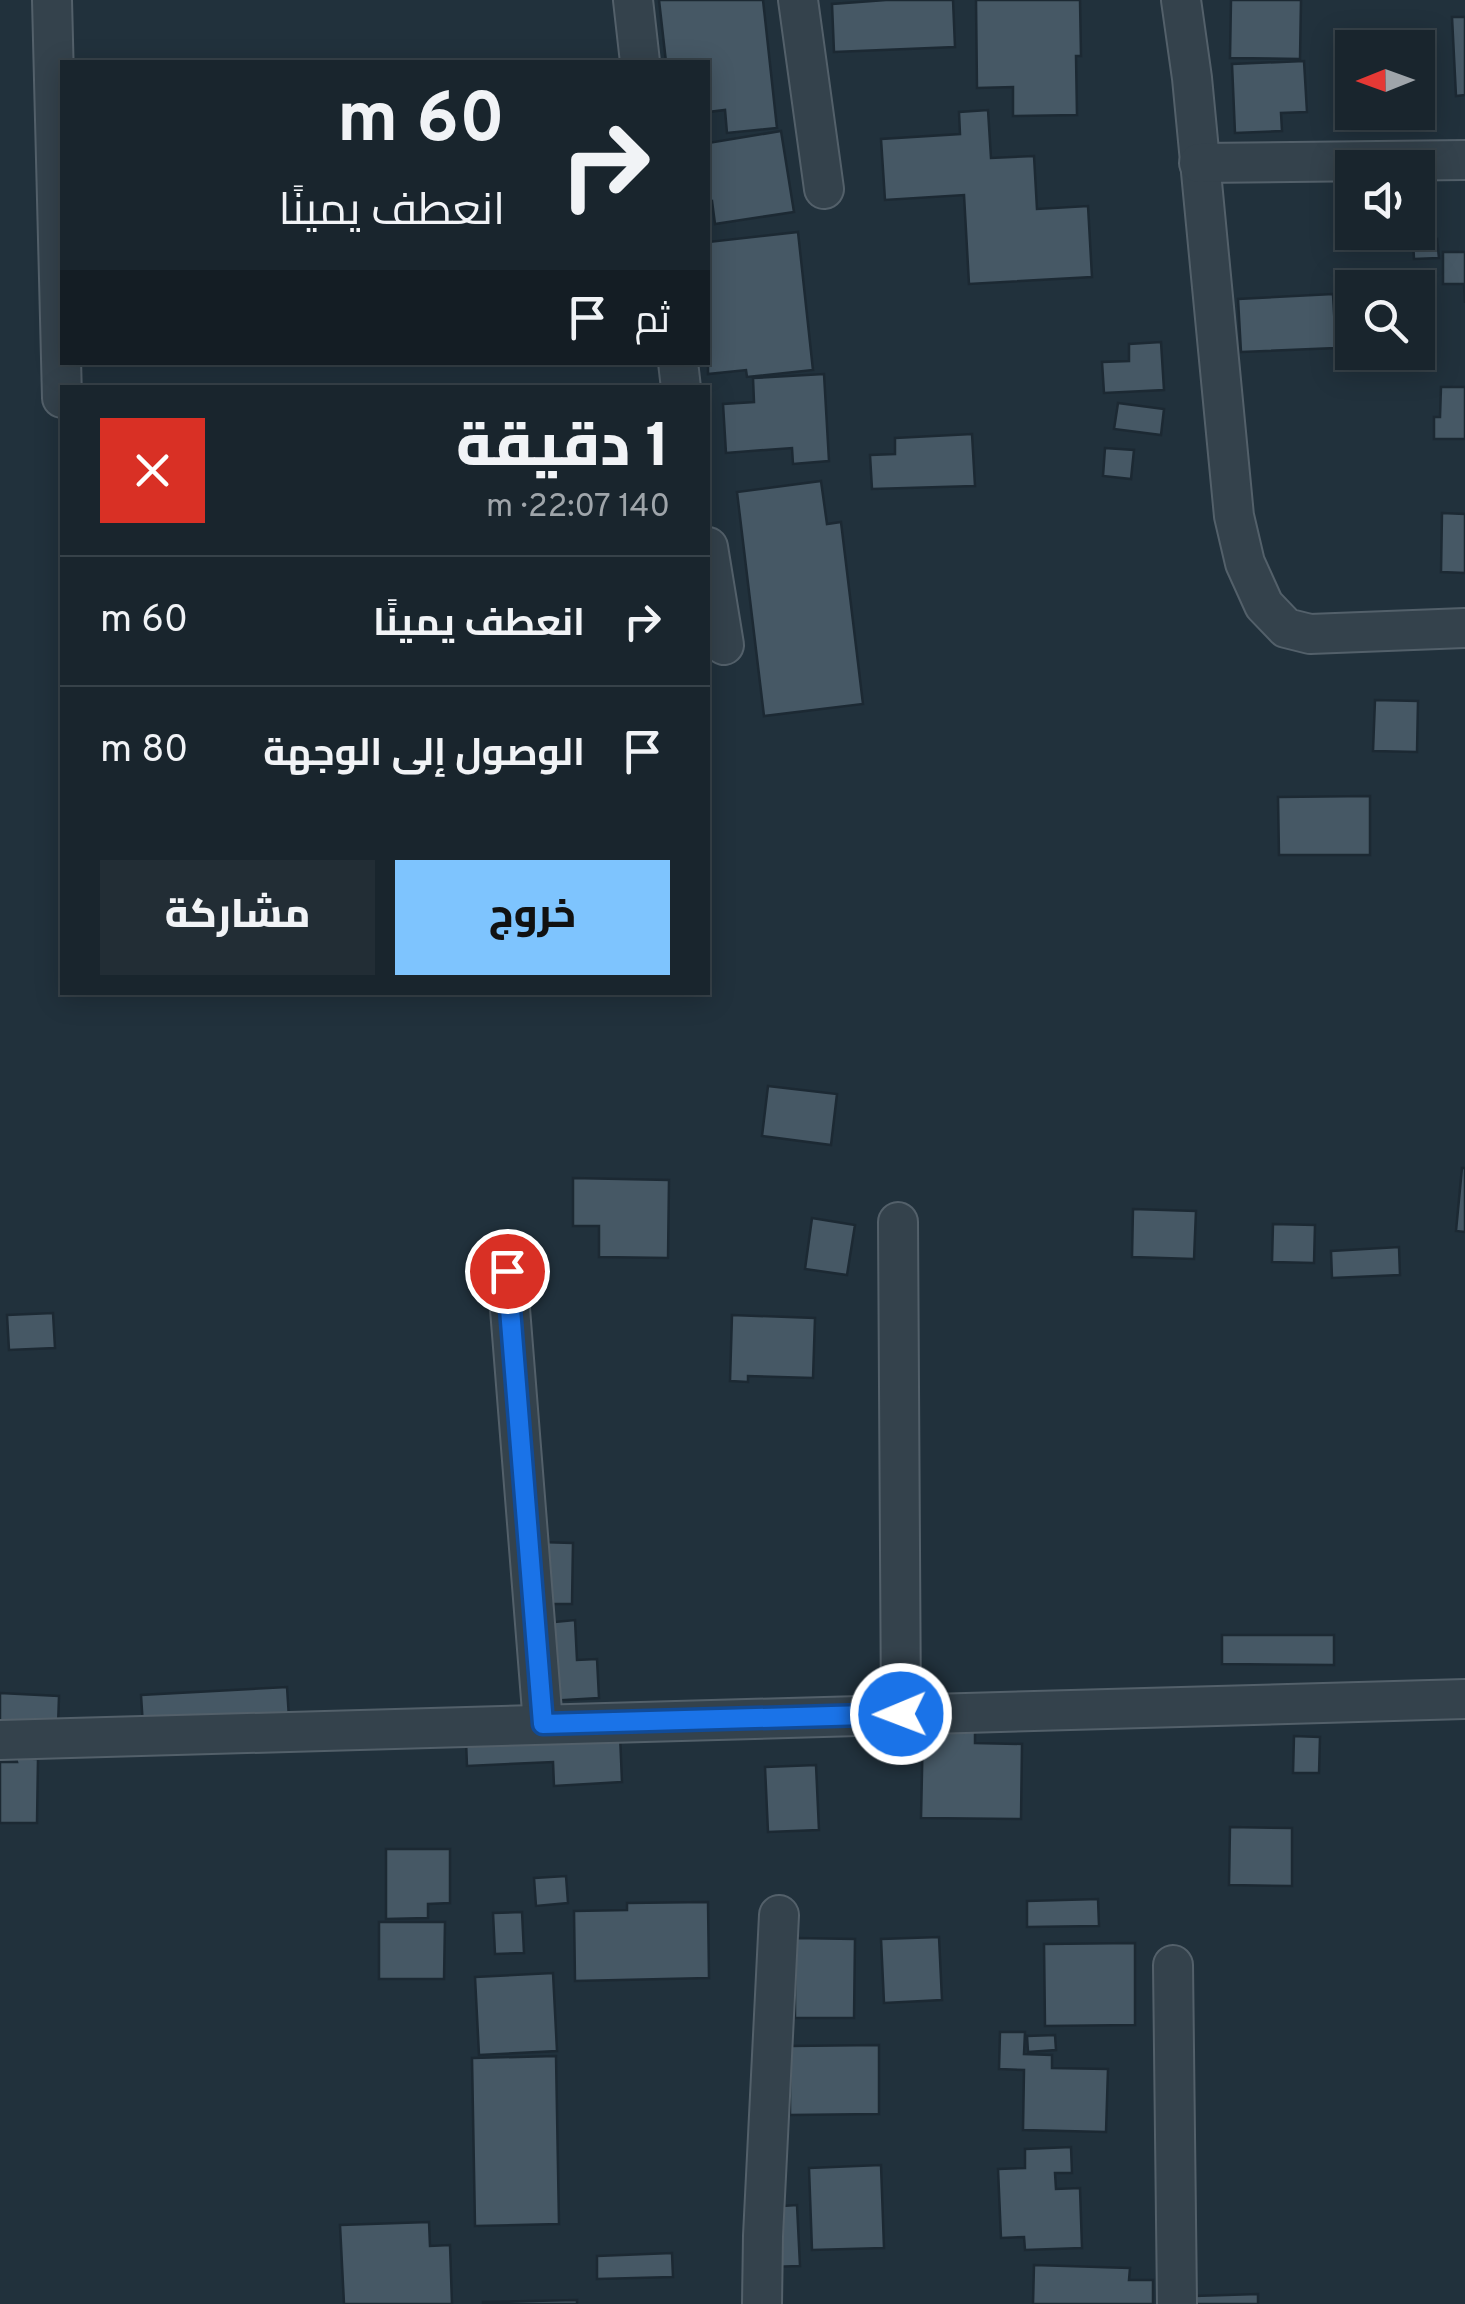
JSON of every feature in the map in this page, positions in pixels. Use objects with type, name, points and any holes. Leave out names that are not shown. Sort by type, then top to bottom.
[{"type":"street","points":[[52,0],[60,318]]},
{"type":"street","points":[[632,0],[640,60]]},
{"type":"street","points":[[798,0],[824,189]]},
{"type":"street","points":[[1181,0],[1234,516],[1245,563],[1264,605],[1286,628],[1310,634],[1465,628]]},
{"type":"street","points":[[1199,163],[1465,160]]},
{"type":"street","points":[[710,559],[724,646]]},
{"type":"street","points":[[898,1222],[901,1714]]},
{"type":"street","points":[[507,1271],[543,1724]]},
{"type":"street","points":[[0,1740],[1465,1698]]},
{"type":"street","points":[[762,2304],[780,1915]]},
{"type":"street","points":[[1173,1965],[1178,2304]]},
{"type":"building","points":[[659,0],[763,0],[777,128],[727,133],[725,110],[710,112],[710,60],[666,60]]},
{"type":"building","points":[[953,0],[955,47],[834,52],[832,4]]},
{"type":"building","points":[[976,0],[1080,0],[1077,115],[1013,116],[1013,87],[977,88]]},
{"type":"building","points":[[1231,0],[1301,0],[1300,59],[1230,58]]},
{"type":"building","points":[[1452,17],[1465,17],[1465,95],[1456,96]]},
{"type":"building","points":[[1304,61],[1307,112],[1281,113],[1282,131],[1235,133],[1232,64]]},
{"type":"building","points":[[988,110],[991,158],[1034,156],[1037,209],[1088,206],[1092,277],[969,284],[964,195],[885,200],[881,139],[960,134],[959,112]]},
{"type":"building","points":[[781,131],[794,212],[715,224],[710,202],[710,143]]},
{"type":"building","points":[[798,232],[813,370],[747,377],[746,370],[708,374],[710,242]]},
{"type":"building","points":[[1435,239],[1439,258],[1414,259],[1414,250],[1435,250]]},
{"type":"building","points":[[1443,252],[1465,252],[1465,303],[1464,284],[1443,284]]},
{"type":"building","points":[[1333,294],[1335,348],[1241,352],[1238,299]]},
{"type":"building","points":[[1161,342],[1164,390],[1104,393],[1102,362],[1129,361],[1129,344]]},
{"type":"building","points":[[824,374],[829,461],[793,464],[792,448],[726,453],[723,404],[754,402],[753,378]]},
{"type":"building","points":[[1441,387],[1465,387],[1465,439],[1434,439],[1434,417],[1440,417]]},
{"type":"building","points":[[1118,403],[1164,409],[1161,435],[1114,429]]},
{"type":"building","points":[[972,434],[975,486],[872,489],[870,455],[895,454],[895,438]]},
{"type":"building","points":[[1105,448],[1134,450],[1131,479],[1103,476]]},
{"type":"building","points":[[821,481],[827,524],[841,522],[863,704],[764,716],[737,492]]},
{"type":"building","points":[[1442,513],[1465,514],[1465,573],[1441,572]]},
{"type":"building","points":[[1375,700],[1418,701],[1417,752],[1373,751]]},
{"type":"building","points":[[1370,796],[1370,855],[1279,855],[1278,797]]},
{"type":"building","points":[[768,1086],[837,1094],[831,1145],[762,1136]]},
{"type":"building","points":[[1465,1168],[1465,1232],[1456,1231]]},
{"type":"building","points":[[573,1178],[669,1180],[668,1258],[599,1257],[599,1226],[573,1226]]},
{"type":"building","points":[[1133,1209],[1196,1211],[1194,1259],[1132,1257]]},
{"type":"building","points":[[812,1218],[855,1225],[847,1275],[805,1269]]},
{"type":"building","points":[[1273,1224],[1315,1225],[1314,1263],[1272,1262]]},
{"type":"building","points":[[1399,1247],[1400,1275],[1332,1278],[1331,1251]]},
{"type":"building","points":[[53,1313],[55,1348],[9,1350],[7,1315]]},
{"type":"building","points":[[732,1315],[815,1318],[813,1378],[748,1376],[748,1382],[730,1381]]},
{"type":"building","points":[[539,1542],[573,1543],[572,1604],[538,1604]]},
{"type":"building","points":[[575,1620],[577,1660],[597,1659],[599,1698],[548,1701],[544,1623]]},
{"type":"building","points":[[1222,1635],[1334,1635],[1334,1665],[1222,1664]]},
{"type":"building","points":[[287,1687],[289,1718],[143,1726],[141,1695]]},
{"type":"building","points":[[0,1693],[59,1696],[58,1727],[0,1724]]},
{"type":"building","points":[[923,1726],[975,1727],[975,1743],[1022,1744],[1021,1819],[921,1818]]},
{"type":"building","points":[[620,1734],[622,1782],[554,1786],[553,1762],[467,1766],[466,1741]]},
{"type":"building","points":[[1294,1736],[1320,1737],[1319,1773],[1293,1773]]},
{"type":"building","points":[[16,1758],[38,1759],[37,1823],[0,1823],[0,1762],[17,1762]]},
{"type":"building","points":[[816,1765],[819,1830],[768,1832],[765,1767]]},
{"type":"building","points":[[1230,1827],[1292,1828],[1292,1886],[1229,1885]]},
{"type":"building","points":[[386,1849],[450,1849],[450,1903],[428,1904],[428,1918],[386,1919]]},
{"type":"building","points":[[566,1876],[568,1903],[536,1906],[534,1878]]},
{"type":"building","points":[[1098,1899],[1099,1926],[1027,1927],[1027,1901]]},
{"type":"building","points":[[708,1902],[709,1978],[575,1981],[574,1911],[627,1910],[627,1903]]},
{"type":"building","points":[[522,1912],[524,1953],[495,1954],[493,1913]]},
{"type":"building","points":[[379,1922],[445,1922],[444,1979],[379,1979]]},
{"type":"building","points":[[939,1937],[942,2000],[884,2003],[881,1939]]},
{"type":"building","points":[[795,1938],[855,1939],[854,2018],[795,2018]]},
{"type":"building","points":[[1135,1943],[1135,2025],[1045,2026],[1044,1944]]},
{"type":"building","points":[[553,1973],[557,2051],[479,2055],[475,1977]]},
{"type":"building","points":[[1000,2032],[1025,2032],[1024,2054],[1052,2055],[1052,2068],[1108,2069],[1106,2132],[1023,2130],[1024,2070],[999,2069]]},
{"type":"building","points":[[1055,2035],[1056,2050],[1028,2052],[1027,2036]]},
{"type":"building","points":[[879,2045],[879,2114],[790,2115],[790,2046]]},
{"type":"building","points":[[556,2056],[559,2224],[475,2226],[472,2058]]},
{"type":"building","points":[[1071,2147],[1072,2173],[1055,2173],[1056,2189],[1080,2188],[1082,2248],[1025,2250],[1024,2237],[1001,2238],[998,2169],[1025,2168],[1025,2149]]},
{"type":"building","points":[[881,2165],[884,2248],[812,2250],[809,2168]]},
{"type":"building","points":[[797,2205],[800,2266],[769,2267],[767,2207]]},
{"type":"building","points":[[429,2222],[430,2246],[450,2245],[452,2304],[344,2304],[340,2225]]},
{"type":"building","points":[[672,2253],[673,2277],[597,2279],[597,2256]]},
{"type":"building","points":[[1034,2265],[1130,2268],[1129,2280],[1153,2280],[1153,2304],[1033,2304]]},
{"type":"building","points":[[1258,2294],[1258,2304],[1194,2304],[1194,2296]]},
{"type":"building","points":[[577,2300],[577,2304],[483,2304],[483,2302]]},
{"type":"route","points":[[507,1271],[543,1724],[901,1714]]}]
